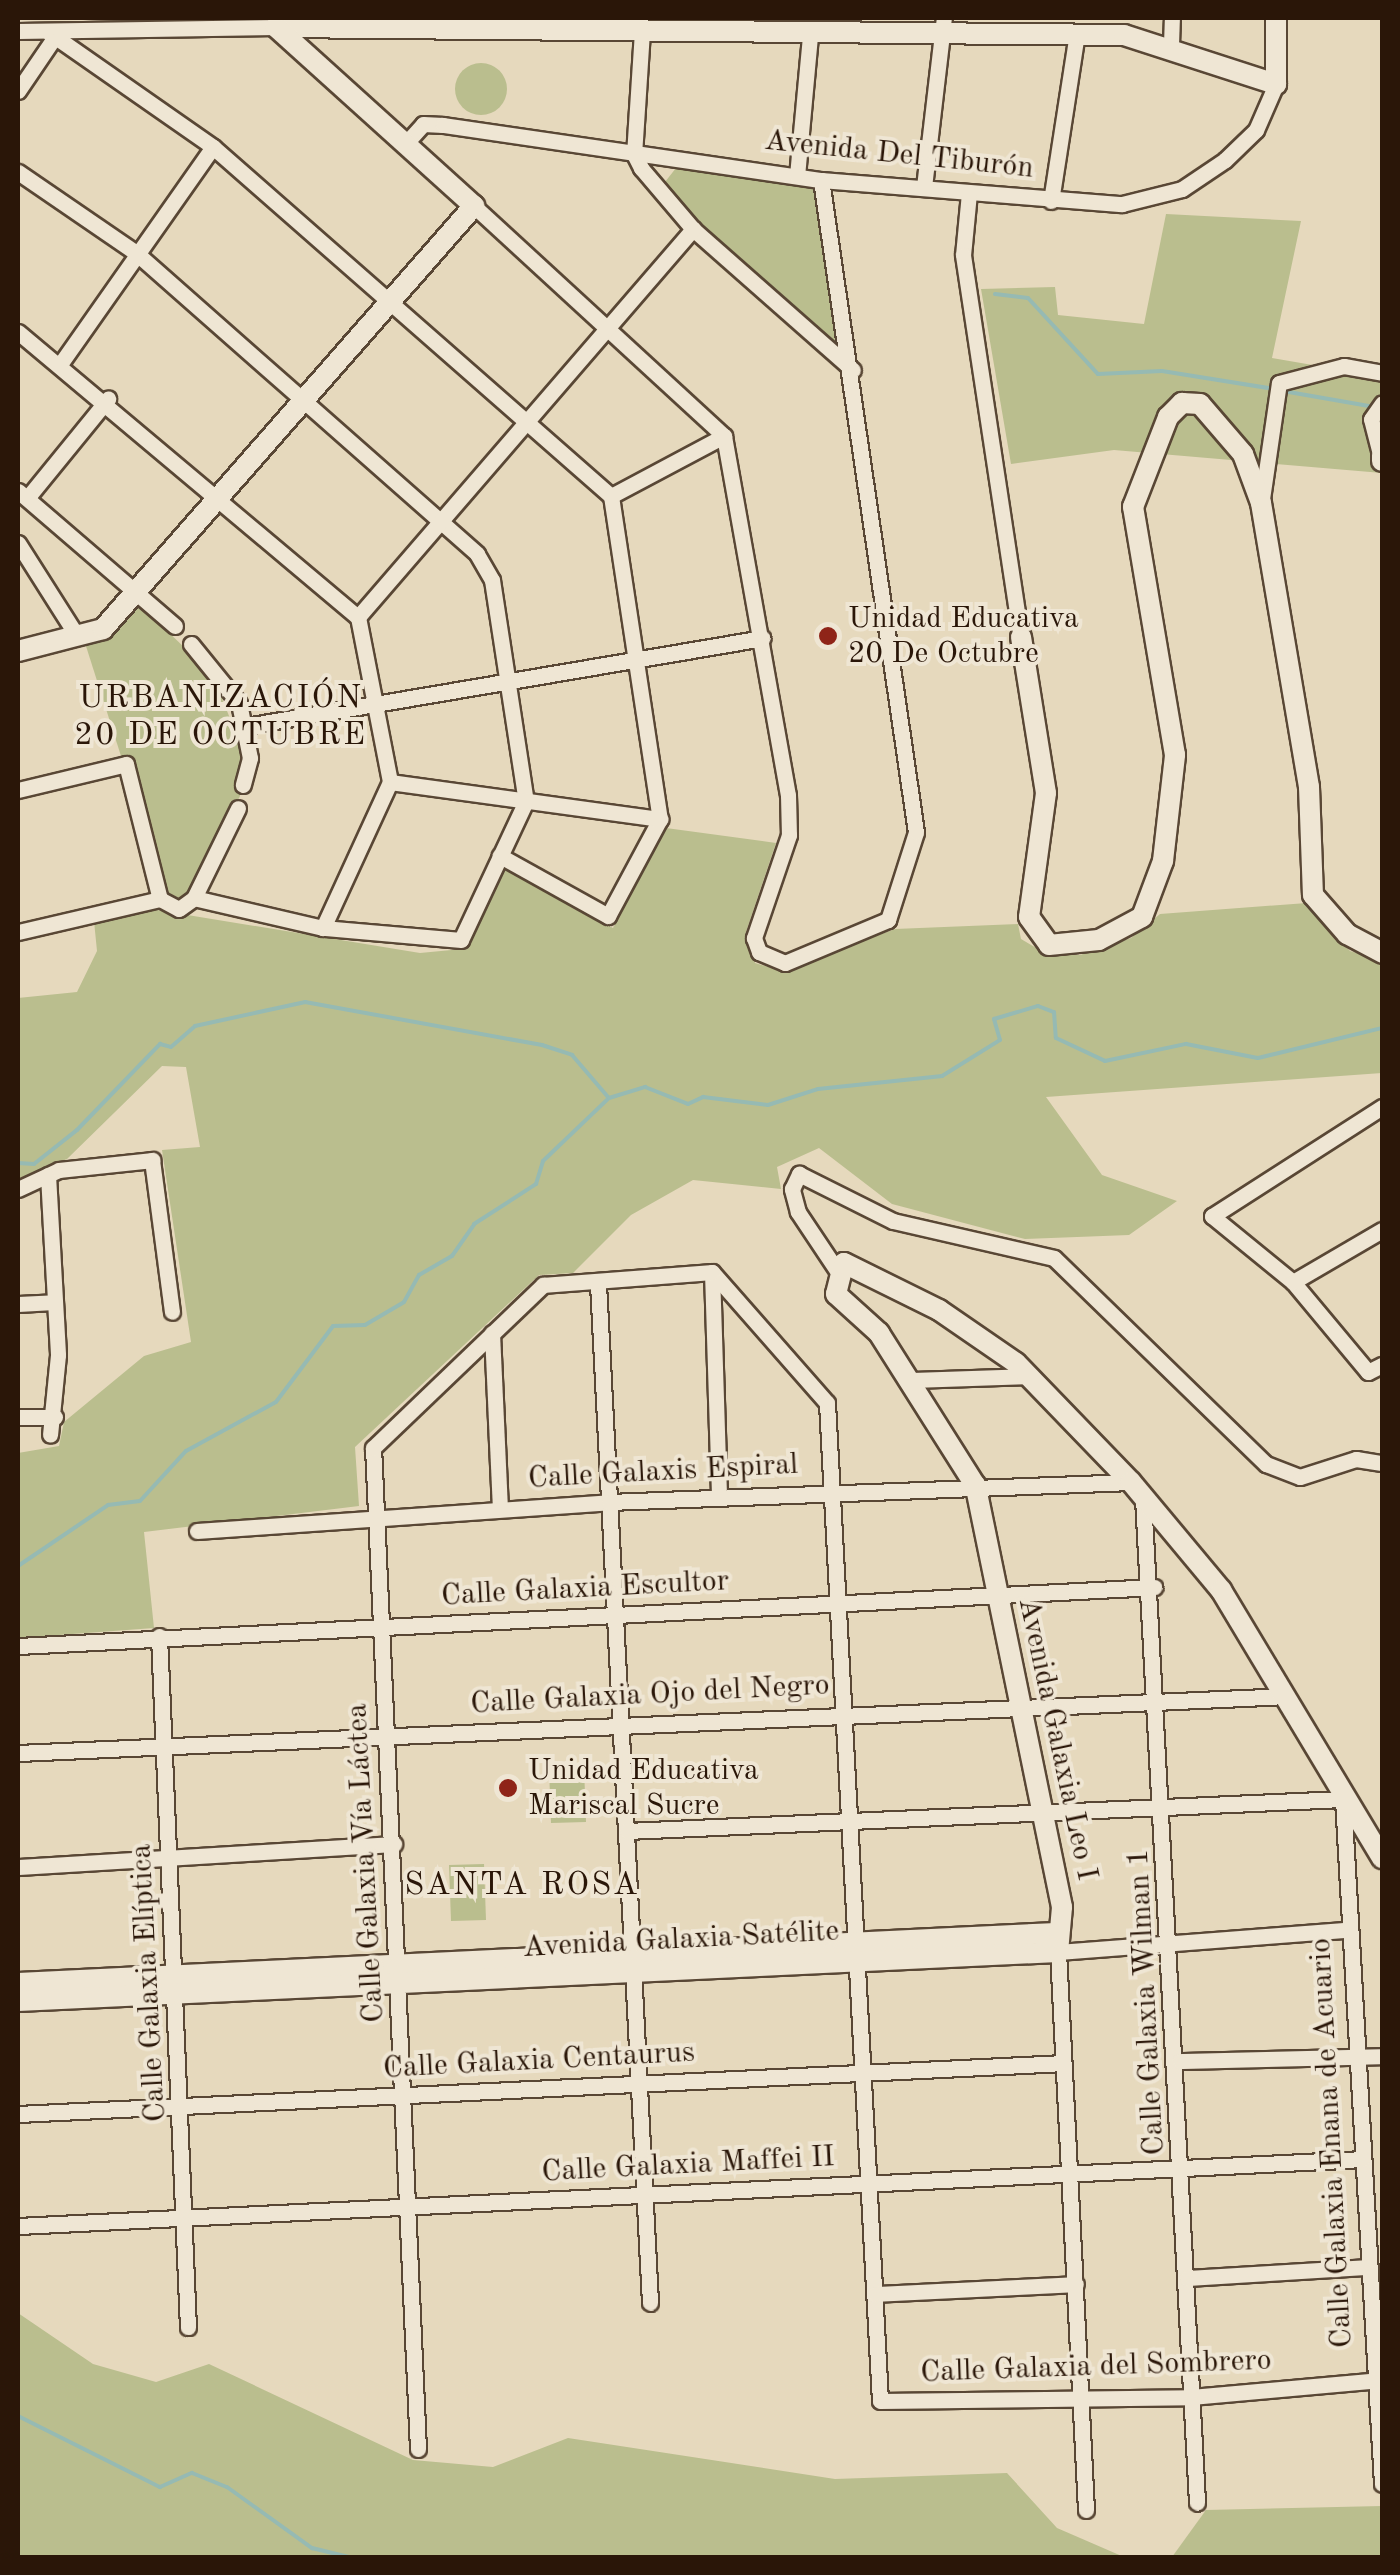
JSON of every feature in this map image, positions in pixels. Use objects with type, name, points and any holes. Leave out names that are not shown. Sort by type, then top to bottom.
[{"type":"street","points":[[1171,44],[1172,18]]},
{"type":"street","name":"Avenida Del Tiburón","points":[[407,142],[423,124],[822,180],[1051,202],[1122,204],[1182,188],[1256,130],[1276,84],[1276,18]]},
{"type":"street","points":[[18,31],[49,36],[167,25],[276,27],[305,22],[517,23],[642,31],[726,25],[810,35],[944,28],[1076,40],[1124,35],[1171,44],[1276,84]]},
{"type":"street","points":[[276,27],[610,326],[724,436],[763,638],[789,835],[754,938],[759,952],[785,964],[888,920],[916,832],[853,370],[822,180]]},
{"type":"street","points":[[924,187],[944,28]]},
{"type":"street","points":[[642,31],[634,154],[693,229],[853,370]]},
{"type":"street","points":[[797,176],[810,35]]},
{"type":"street","points":[[18,91],[49,36]]},
{"type":"street","points":[[49,36],[213,146],[611,496],[660,819],[608,916],[500,856]]},
{"type":"street","points":[[1051,202],[1076,40]]},
{"type":"street","points":[[61,363],[135,252],[213,146]]},
{"type":"street","points":[[18,172],[135,252],[306,399],[440,522],[492,580],[526,801],[461,940],[323,928],[194,898]]},
{"type":"street","points":[[969,193],[963,255],[1046,793],[1029,917],[1049,945],[1099,940],[1150,904],[1175,784],[1133,507],[1174,409],[1191,401],[1212,414],[1243,454],[1262,504],[1309,786],[1313,895],[1347,934],[1382,954]]},
{"type":"street","points":[[18,651],[103,630],[474,206]]},
{"type":"street","points":[[358,617],[693,229]]},
{"type":"street","points":[[18,332],[108,399],[358,617],[381,708],[390,782],[323,928]]},
{"type":"street","points":[[1262,504],[1280,383],[1344,366],[1382,373]]},
{"type":"street","points":[[108,399],[22,494],[175,626]]},
{"type":"street","points":[[1382,403],[1371,418],[1382,458]]},
{"type":"street","points":[[611,496],[724,436]]},
{"type":"street","points":[[18,543],[77,636]]},
{"type":"street","points":[[246,726],[509,688],[763,638]]},
{"type":"street","points":[[191,644],[246,726],[243,785]]},
{"type":"street","points":[[18,790],[126,764],[160,899]]},
{"type":"street","points":[[390,782],[660,819]]},
{"type":"street","points":[[18,932],[160,899],[179,909],[194,898],[238,808]]},
{"type":"street","points":[[1382,1107],[1212,1216],[1293,1282],[1368,1372],[1382,1365]]},
{"type":"street","points":[[18,1189],[48,1175],[152,1160],[172,1312]]},
{"type":"street","points":[[1382,1463],[1356,1459],[1300,1477],[1266,1464],[1054,1258],[894,1221],[799,1174],[792,1190],[798,1212],[836,1269],[862,1266],[1030,1376],[1137,1490],[1221,1590],[1286,1696],[1342,1799],[1382,1858]]},
{"type":"street","points":[[48,1175],[54,1302],[54,1416],[50,1434]]},
{"type":"street","points":[[1293,1282],[1382,1230]]},
{"type":"street","name":"Avenida Galaxia Leo I","points":[[836,1269],[836,1294],[912,1380],[974,1485],[1062,1907],[1058,1942],[1084,2396],[1086,2510]]},
{"type":"street","points":[[500,1508],[492,1332],[543,1286],[712,1272]]},
{"type":"street","points":[[712,1272],[826,1403],[866,2072],[875,2294],[1076,2284]]},
{"type":"street","points":[[712,1272],[719,1498]]},
{"type":"street","points":[[598,1282],[650,2303]]},
{"type":"street","points":[[18,1304],[54,1302]]},
{"type":"street","name":"Calle Galaxia Vía Láctea","points":[[418,2448],[411,2204],[373,1448],[466,1368],[492,1332]]},
{"type":"street","points":[[912,1380],[1030,1376]]},
{"type":"street","points":[[18,1417],[54,1416]]},
{"type":"street","name":"Calle Galaxis Espiral","points":[[197,1531],[378,1514],[974,1485],[1137,1490]]},
{"type":"street","name":"Calle Galaxia Wilman 1","points":[[1137,1490],[1154,1588],[1170,1940],[1180,2061],[1198,2504]]},
{"type":"street","name":"Calle Galaxia Escultor","points":[[18,1646],[1154,1588]]},
{"type":"street","name":"Calle Galaxia Elíptica","points":[[160,1636],[188,2216],[188,2328]]},
{"type":"street","name":"Calle Galaxia Ojo del Negro","points":[[18,1753],[842,1714],[1019,1710],[1158,1698],[1286,1696]]},
{"type":"street","points":[[627,1831],[849,1826],[1342,1799]]},
{"type":"street","name":"Calle Galaxia Enana de Acuario","points":[[1342,1799],[1372,2381],[1382,2484]]},
{"type":"street","points":[[18,1867],[394,1844]]},
{"type":"street","name":"Avenida Galaxia Satélite","points":[[18,1983],[176,1984],[1347,1930]]},
{"type":"street","name":"Avenida Galaxia Satélite","points":[[18,2001],[176,1984]]},
{"type":"street","points":[[1180,2061],[1382,2056]]},
{"type":"street","name":"Calle Galaxia Centaurus","points":[[18,2114],[1063,2063]]},
{"type":"street","name":"Calle Galaxia Maffei II","points":[[18,2226],[1071,2170],[1362,2159]]},
{"type":"street","points":[[1188,2278],[1366,2267]]},
{"type":"street","name":"Calle Galaxia del Sombrero","points":[[875,2294],[880,2401],[1191,2397],[1372,2381]]},
{"type":"green space","points":[[481,63],[500,70],[507,89],[500,108],[481,115],[462,108],[455,89],[462,70]]},
{"type":"green space","points":[[676,168],[814,189],[842,352],[697,225],[665,182]]},
{"type":"green space","points":[[1166,214],[1301,221],[1272,358],[1382,377],[1382,473],[1114,450],[1011,464],[981,289],[1055,287],[1058,315],[1144,324]]},
{"type":"green space","points":[[137,602],[212,674],[240,743],[240,796],[186,901],[164,891],[85,643]]},
{"type":"green space","points":[[666,828],[776,843],[745,935],[755,963],[782,971],[895,929],[1018,924],[1021,939],[1043,952],[1080,955],[1131,938],[1160,914],[1307,903],[1350,951],[1382,961],[1382,1073],[1046,1097],[1102,1175],[1177,1201],[1129,1235],[1025,1239],[892,1204],[819,1148],[777,1167],[781,1189],[693,1180],[631,1215],[573,1273],[539,1275],[355,1447],[359,1506],[144,1532],[154,1628],[18,1638],[18,1453],[59,1446],[64,1422],[144,1356],[191,1342],[162,1150],[200,1147],[186,1067],[162,1066],[67,1159],[18,1179],[18,998],[77,992],[97,951],[94,921],[157,910],[420,953],[462,949],[505,868],[613,928]]},
{"type":"green space","points":[[584,1767],[586,1822],[551,1823],[549,1768]]},
{"type":"green space","points":[[484,1864],[486,1920],[451,1921],[449,1865]]},
{"type":"green space","points":[[18,2313],[93,2364],[156,2382],[209,2364],[413,2460],[493,2467],[568,2438],[835,2479],[1007,2473],[1057,2528],[1124,2557],[18,2555]]},
{"type":"green space","points":[[1382,2506],[1382,2557],[1172,2557],[1206,2510]]},
{"type":"waterway","points":[[995,294],[1028,298],[1098,374],[1162,371],[1274,389]]},
{"type":"waterway","points":[[1283,391],[1375,407]]},
{"type":"waterway","points":[[18,1163],[34,1164],[77,1130],[160,1044],[171,1047],[195,1026],[305,1002],[542,1045],[572,1055],[608,1097]]},
{"type":"waterway","points":[[18,1566],[108,1505],[140,1501],[186,1451],[276,1402],[333,1326],[365,1325],[404,1302],[419,1275],[452,1256],[474,1224],[536,1184],[543,1161],[609,1098],[645,1087],[688,1104],[703,1097],[768,1105],[818,1089],[942,1076],[1000,1040],[994,1019],[1038,1006],[1054,1012],[1056,1038],[1105,1061],[1186,1044],[1258,1058],[1382,1028]]},
{"type":"waterway","points":[[18,2416],[160,2487],[192,2473],[227,2487],[312,2548],[353,2558]]},
{"type":"place","name":"Unidad Educativa 20 De Octubre","points":[[828,636]]},
{"type":"place","name":"Unidad Educativa Mariscal Sucre","points":[[508,1788]]},
{"type":"district","name":"URBANIZACIÓN 20 DE OCTUBRE","points":[[221,718]]},
{"type":"district","name":"SANTA ROSA","points":[[522,1886]]}]
